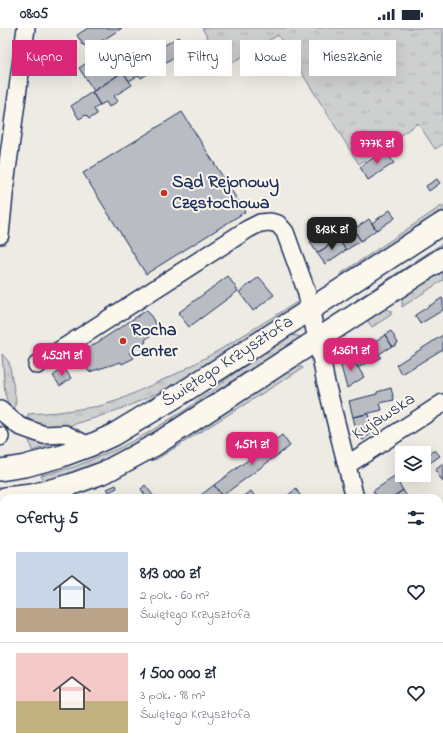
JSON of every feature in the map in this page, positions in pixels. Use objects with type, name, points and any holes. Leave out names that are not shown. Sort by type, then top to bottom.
[{"type":"main road","name":"Świętego Krzysztofa","points":[[0,470],[25,466],[62,456],[113,435],[179,395],[443,223]]},
{"type":"main road","name":"Świętego Krzysztofa","points":[[36,494],[70,485],[105,472],[155,445],[443,258]]},
{"type":"street","points":[[0,236],[5,185],[26,28]]},
{"type":"street","points":[[37,365],[248,229],[260,223],[270,222],[278,224],[285,232],[306,290],[325,379],[353,494]]},
{"type":"street","name":"Kujawska","points":[[347,465],[443,403]]},
{"type":"street","points":[[0,410],[20,426],[44,435],[65,434],[89,446]]},
{"type":"green space","points":[[202,28],[443,28],[443,144],[435,149],[418,123],[359,164],[301,72],[301,40],[281,40],[278,35],[270,40],[240,40],[240,58],[232,63],[232,40],[209,40]]},
{"type":"green space","points":[[443,205],[443,213],[341,278],[339,275]]},
{"type":"green space","points":[[443,243],[443,250],[358,305],[356,300]]},
{"type":"green space","points":[[443,271],[443,280],[402,307],[402,300],[405,295]]},
{"type":"green space","points":[[302,299],[300,305],[182,380],[131,405],[62,428],[28,423],[28,414],[59,412],[100,406],[119,400],[180,372],[221,349]]},
{"type":"green space","points":[[384,308],[391,311],[391,315],[372,327],[367,320]]},
{"type":"green space","points":[[286,335],[299,336],[301,341],[212,400],[118,455],[79,471],[42,481],[41,475],[74,467],[119,448],[146,434],[188,408]]},
{"type":"green space","points":[[2,354],[9,362],[16,400],[14,413],[5,394]]},
{"type":"green space","points":[[293,367],[303,368],[157,459],[150,461],[166,448]]},
{"type":"green space","points":[[28,436],[63,442],[32,451]]},
{"type":"building","points":[[88,28],[122,28],[103,40],[85,40],[85,45],[83,45],[77,35]]},
{"type":"building","points":[[178,37],[180,40],[174,40],[174,57],[166,62],[166,44]]},
{"type":"building","points":[[85,64],[85,76],[117,76],[94,91],[79,68]]},
{"type":"building","points":[[117,76],[126,76],[132,85],[114,96],[118,101],[109,107],[106,102],[100,105],[92,92]]},
{"type":"building","points":[[126,76],[137,76],[129,81]]},
{"type":"building","points":[[92,92],[100,105],[94,109],[97,114],[89,119],[86,115],[79,119],[71,106]]},
{"type":"building","name":"Sąd Rejonowy Częstochowa","points":[[182,112],[245,212],[146,274],[83,173]]},
{"type":"building","points":[[385,150],[394,163],[368,180],[360,167]]},
{"type":"building","points":[[437,179],[440,183],[429,191],[426,186]]},
{"type":"building","points":[[390,210],[395,218],[377,230],[372,223]]},
{"type":"building","points":[[369,219],[376,230],[361,241],[354,230],[352,231],[349,227],[355,224],[357,227]]},
{"type":"building","points":[[354,230],[361,241],[346,250],[339,240]]},
{"type":"building","points":[[326,231],[333,243],[317,253],[310,242]]},
{"type":"building","points":[[339,235],[341,238],[339,240],[346,250],[325,264],[317,253],[336,241],[334,239]]},
{"type":"building","points":[[228,276],[238,291],[189,327],[178,313]]},
{"type":"building","points":[[259,277],[274,295],[253,311],[239,292]]},
{"type":"building","points":[[442,298],[443,310],[420,324],[415,315]]},
{"type":"building","name":"Rocha Center","points":[[147,310],[159,329],[149,335],[150,336],[145,340],[146,342],[129,353],[134,358],[122,364],[121,362],[89,372],[78,355]]},
{"type":"building","points":[[391,331],[398,343],[393,347],[385,335]]},
{"type":"building","points":[[385,335],[392,346],[379,354],[381,357],[376,361],[374,358],[358,368],[351,356]]},
{"type":"building","points":[[443,335],[443,349],[402,374],[396,365]]},
{"type":"building","points":[[351,356],[364,377],[347,388],[340,363]]},
{"type":"building","points":[[64,368],[71,378],[60,386],[53,376]]},
{"type":"building","points":[[391,388],[394,400],[380,403],[382,410],[353,417],[349,401],[377,394],[377,392]]},
{"type":"building","points":[[368,414],[372,433],[363,440],[358,438],[353,417]]},
{"type":"building","points":[[282,435],[290,446],[225,494],[221,494],[214,485]]},
{"type":"building","points":[[435,450],[440,456],[431,462],[431,453]]},
{"type":"building","points":[[443,464],[443,482],[435,470]]},
{"type":"building","points":[[395,477],[395,482],[402,482],[399,484],[403,490],[397,494],[375,494],[373,491]]},
{"type":"building","points":[[116,485],[117,488],[109,492],[107,489]]},
{"type":"building","points":[[145,485],[152,494],[144,494],[141,489]]},
{"type":"building","points":[[214,485],[221,494],[202,494]]},
{"type":"building","points":[[296,489],[299,494],[289,494]]},
{"type":"building","points":[[403,490],[406,494],[397,494]]},
{"type":"place","name":"Sąd Rejonowy Częstochowa","points":[[164,193]]},
{"type":"place","name":"Rocha Center","points":[[123,341]]}]
